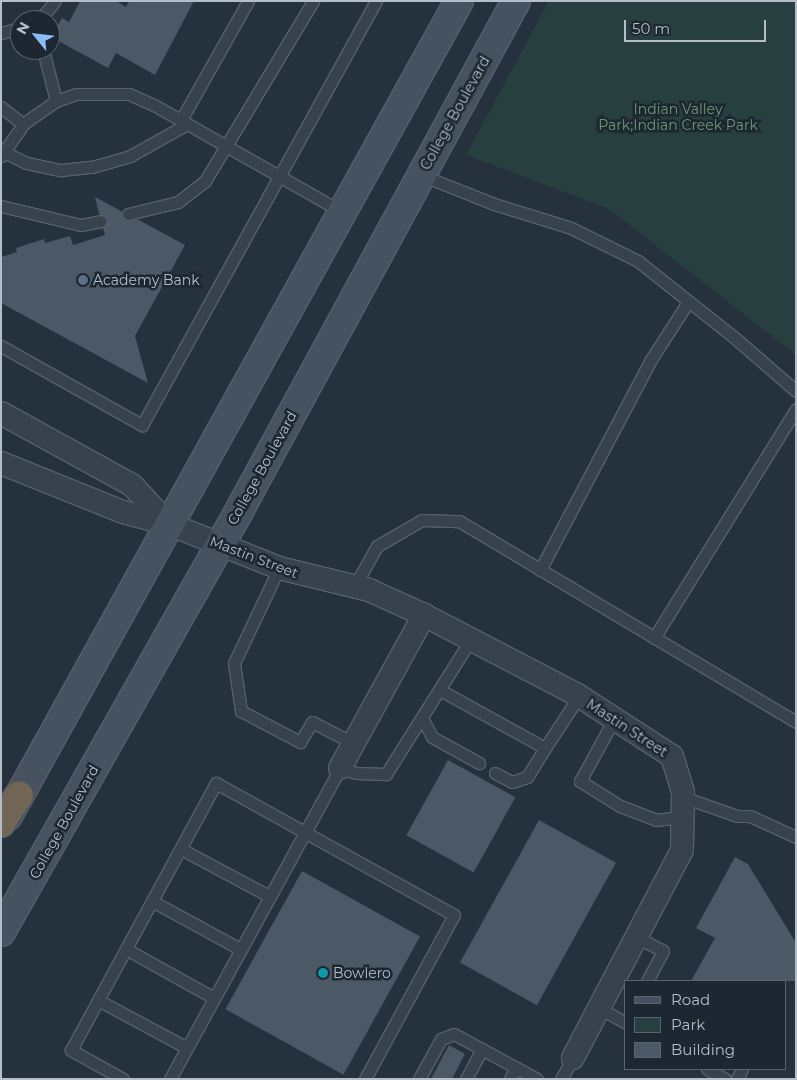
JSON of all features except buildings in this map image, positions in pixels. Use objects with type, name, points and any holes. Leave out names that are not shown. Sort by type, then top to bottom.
[{"type":"highway","points":[[1,823],[19,795]]},
{"type":"main road","points":[[1,830],[459,1]]},
{"type":"main road","name":"College Boulevard","points":[[1,932],[220,544],[516,1]]},
{"type":"street","name":"Mastin Street","points":[[1,413],[132,485],[169,524]]},
{"type":"street","name":"Mastin Street","points":[[1,463],[123,512],[169,524],[279,568],[369,590],[424,615],[579,696],[672,756],[683,807],[682,850],[572,1058]]},
{"type":"street","points":[[340,768],[424,615]]},
{"type":"lane","points":[[248,1],[184,122],[130,156],[92,167],[61,170],[28,163],[2,154],[23,124],[56,101],[76,94],[129,94],[184,122],[342,212]]},
{"type":"lane","points":[[128,214],[178,202],[205,181],[228,147],[313,1]]},
{"type":"lane","points":[[1,346],[142,425],[376,1]]},
{"type":"lane","points":[[46,60],[56,101]]},
{"type":"lane","points":[[1,107],[23,124]]},
{"type":"lane","points":[[421,175],[494,204],[571,228],[638,261],[736,339],[796,391]]},
{"type":"lane","points":[[1,206],[80,225],[101,221]]},
{"type":"lane","points":[[540,570],[650,361],[688,302]]},
{"type":"lane","points":[[654,638],[796,409]]},
{"type":"lane","points":[[354,587],[378,546],[422,520],[459,521],[796,722]]},
{"type":"lane","points":[[279,568],[234,664],[241,711],[300,742],[312,722],[353,743]]},
{"type":"lane","points":[[170,1079],[340,768],[356,773],[386,774],[471,639]]},
{"type":"lane","points":[[440,690],[545,748]]},
{"type":"lane","points":[[495,773],[512,782],[527,777],[579,696]]},
{"type":"lane","points":[[422,718],[432,738],[479,764]]},
{"type":"lane","points":[[614,719],[580,781],[620,806],[656,820],[683,807],[737,816],[750,816],[796,837]]},
{"type":"lane","points":[[123,1079],[70,1050],[216,784],[305,831],[454,915],[365,1079]]},
{"type":"lane","points":[[181,849],[269,896]]},
{"type":"lane","points":[[152,902],[240,950]]},
{"type":"lane","points":[[636,937],[663,951],[648,980]]},
{"type":"lane","points":[[126,949],[214,998]]},
{"type":"lane","points":[[98,1000],[187,1048]]},
{"type":"lane","points":[[599,1008],[624,1021]]},
{"type":"lane","points":[[419,1079],[441,1039],[454,1034],[537,1079]]},
{"type":"lane","points":[[466,1079],[482,1049]]},
{"type":"lane","points":[[561,1079],[572,1058]]},
{"type":"lane","points":[[510,1079],[516,1067]]},
{"type":"lane","points":[[709,1070],[725,1079]]},
{"type":"green space","name":"Indian Valley Park;Indian Creek Park","points":[[549,1],[796,1],[796,355],[609,209],[466,155]]},
{"type":"place","name":"Academy Bank","points":[[83,280]]},
{"type":"place","name":"Bowlero","points":[[323,973]]}]
